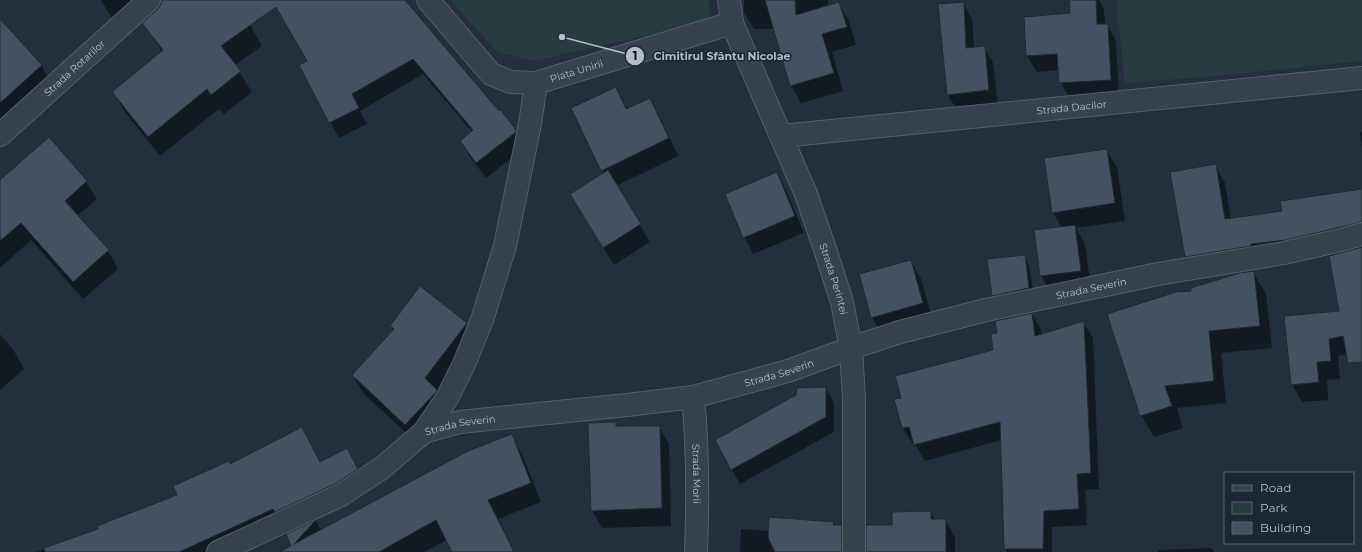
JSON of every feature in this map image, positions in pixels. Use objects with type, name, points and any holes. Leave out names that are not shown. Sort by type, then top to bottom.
[{"type":"street","name":"Strada Rotarilor","points":[[0,135],[149,0]]},
{"type":"street","name":"Piața Unirii","points":[[428,0],[490,74],[511,82],[536,84],[732,22]]},
{"type":"street","points":[[729,0],[732,22]]},
{"type":"street","name":"Strada Perintei","points":[[732,22],[806,194],[842,302],[851,348],[854,399],[854,552]]},
{"type":"street","name":"Strada Dacilor","points":[[781,136],[1362,78]]},
{"type":"street","points":[[424,432],[447,398],[464,364],[482,320],[505,246],[530,124],[536,84]]},
{"type":"street","name":"Strada Severin","points":[[218,552],[242,547],[341,495],[382,468],[424,432],[460,422],[693,397],[788,371],[900,332],[986,310],[1158,274],[1284,253],[1362,234]]},
{"type":"street","name":"Strada Morii","points":[[693,397],[697,473],[696,552]]},
{"type":"green space","points":[[451,0],[708,0],[711,21],[534,61],[497,52]]},
{"type":"green space","points":[[1116,0],[1362,0],[1362,61],[1206,77],[1125,83]]},
{"type":"building","points":[[161,0],[405,0],[499,111],[500,109],[516,132],[476,163],[460,141],[473,130],[413,59],[352,94],[359,108],[329,123],[299,65],[307,61],[276,7],[221,46],[241,71],[211,95],[207,89],[148,137],[112,92],[163,50],[142,23],[158,9],[161,4]]},
{"type":"building","points":[[765,0],[795,0],[796,15],[839,2],[847,27],[822,34],[834,73],[790,86]]},
{"type":"building","points":[[1069,0],[1096,0],[1097,24],[1108,24],[1111,80],[1059,83],[1057,54],[1026,56],[1024,17],[1070,13]]},
{"type":"building","points":[[964,2],[966,48],[985,46],[989,90],[947,95],[938,4]]},
{"type":"building","points":[[0,19],[42,65],[0,103]]},
{"type":"building","points":[[616,87],[626,109],[650,98],[669,138],[601,171],[571,108]]},
{"type":"building","points":[[49,137],[87,181],[65,201],[109,250],[73,282],[21,223],[0,241],[0,180]]},
{"type":"building","points":[[1107,149],[1115,203],[1052,213],[1044,158]]},
{"type":"building","points":[[1216,164],[1225,219],[1282,211],[1280,201],[1362,189],[1362,222],[1286,240],[1251,244],[1251,246],[1185,257],[1170,172]]},
{"type":"building","points":[[608,170],[641,224],[603,248],[570,194]]},
{"type":"building","points":[[777,172],[795,216],[743,238],[725,194]]},
{"type":"building","points":[[1075,225],[1081,271],[1040,276],[1034,230]]},
{"type":"building","points":[[1362,247],[1362,362],[1348,363],[1343,336],[1329,339],[1331,361],[1317,362],[1319,382],[1291,385],[1284,316],[1339,311],[1329,256]]},
{"type":"building","points":[[1025,255],[1029,288],[992,296],[987,259]]},
{"type":"building","points":[[911,260],[923,303],[871,318],[859,274]]},
{"type":"building","points":[[1254,271],[1260,326],[1209,331],[1214,381],[1165,386],[1172,406],[1140,416],[1107,314],[1176,292],[1191,291],[1191,288],[1240,273]]},
{"type":"building","points":[[420,286],[467,323],[425,378],[437,390],[436,392],[405,425],[352,375],[394,329],[390,326]]},
{"type":"building","points":[[1032,313],[1035,336],[1084,321],[1091,473],[1077,474],[1079,509],[1044,511],[1043,549],[1004,549],[1000,422],[914,445],[909,427],[902,428],[894,399],[901,398],[895,376],[993,350],[991,334],[997,333],[995,321]]},
{"type":"building","points":[[826,387],[826,417],[731,470],[715,440],[796,395],[797,388]]},
{"type":"building","points":[[616,422],[616,426],[660,426],[662,508],[591,511],[588,423]]},
{"type":"building","points":[[302,427],[320,462],[347,448],[358,469],[335,484],[275,512],[273,509],[179,552],[45,552],[44,548],[98,529],[97,526],[177,495],[173,486],[229,461],[230,464]]},
{"type":"building","points":[[512,434],[531,483],[488,500],[514,552],[452,552],[436,520],[379,552],[279,552],[291,546],[286,534],[316,520],[294,544],[468,451]]},
{"type":"building","points":[[931,511],[931,519],[946,519],[946,552],[866,552],[866,525],[892,525],[892,512]]},
{"type":"building","points":[[769,517],[834,522],[833,525],[842,525],[842,552],[775,552],[768,538]]},
{"type":"place","name":"Cimitirul Sfântu Nicolae","points":[[562,37]]}]
